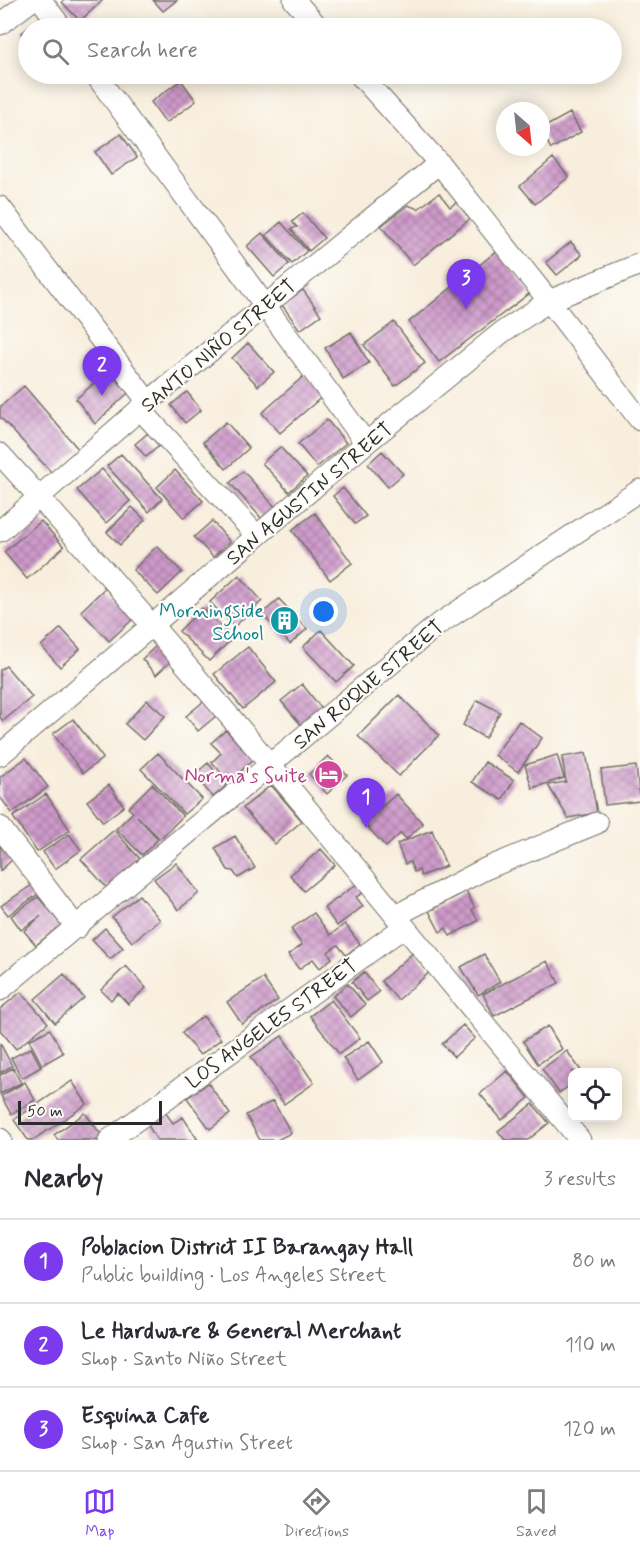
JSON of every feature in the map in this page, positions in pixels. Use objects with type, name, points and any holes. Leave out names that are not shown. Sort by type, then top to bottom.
[{"type":"street","points":[[0,24],[32,0]]},
{"type":"street","points":[[41,0],[54,18]]},
{"type":"street","points":[[294,0],[310,18]]},
{"type":"street","points":[[102,84],[366,443]]},
{"type":"street","points":[[368,84],[439,163],[640,420]]},
{"type":"street","name":"SANTO NIÑO STREET","points":[[0,531],[144,405],[439,163]]},
{"type":"street","points":[[0,207],[144,405],[258,536]]},
{"type":"street","name":"SAN AGUSTIN STREET","points":[[0,755],[366,443],[501,333],[549,301],[640,264]]},
{"type":"street","points":[[0,454],[153,626],[580,1140]]},
{"type":"street","name":"SAN ROQUE STREET","points":[[0,990],[436,626],[640,490]]},
{"type":"street","name":"LOS ANGELES STREET","points":[[109,1140],[400,921],[485,869],[597,823]]},
{"type":"street","points":[[0,827],[77,928]]},
{"type":"building","points":[[64,0],[103,0],[83,18],[77,18],[62,2]]},
{"type":"building","points":[[153,0],[177,0],[163,11]]},
{"type":"building","points":[[176,84],[184,84],[196,101],[166,123],[151,102]]},
{"type":"building","points":[[570,113],[581,132],[551,149],[550,124]]},
{"type":"building","points":[[121,134],[137,157],[111,175],[95,152]]},
{"type":"building","points":[[553,158],[569,177],[535,204],[520,186]]},
{"type":"building","points":[[439,193],[450,207],[458,201],[471,218],[413,265],[381,226],[408,205],[418,209]]},
{"type":"building","points":[[303,213],[324,238],[309,251],[291,229],[297,227],[292,222]]},
{"type":"building","points":[[281,222],[307,251],[292,264],[266,235]]},
{"type":"building","points":[[262,233],[289,264],[274,277],[247,246]]},
{"type":"building","points":[[571,242],[582,255],[557,275],[546,262]]},
{"type":"building","points":[[498,250],[530,293],[439,362],[409,322]]},
{"type":"building","points":[[303,290],[321,315],[300,330],[282,305]]},
{"type":"building","points":[[394,322],[425,363],[395,386],[364,345]]},
{"type":"building","points":[[351,332],[369,363],[343,379],[325,348]]},
{"type":"building","points":[[248,343],[274,372],[258,386],[232,358]]},
{"type":"building","points":[[109,370],[128,393],[95,424],[76,399]]},
{"type":"building","points":[[306,374],[324,395],[280,433],[262,413]]},
{"type":"building","points":[[24,386],[79,450],[52,473],[0,417],[0,407]]},
{"type":"building","points":[[187,392],[201,410],[185,423],[171,405]]},
{"type":"building","points":[[327,420],[346,443],[317,467],[298,444]]},
{"type":"building","points":[[226,422],[249,448],[226,469],[203,442]]},
{"type":"building","points":[[148,433],[159,446],[146,457],[135,444]]},
{"type":"building","points":[[280,447],[307,476],[289,492],[262,463]]},
{"type":"building","points":[[382,451],[403,474],[388,487],[368,464]]},
{"type":"building","points":[[121,454],[162,499],[149,512],[107,466]]},
{"type":"building","points":[[102,469],[130,501],[106,523],[77,490]]},
{"type":"building","points":[[175,470],[203,501],[184,518],[157,487]]},
{"type":"building","points":[[243,471],[276,508],[263,520],[230,483]]},
{"type":"building","points":[[343,488],[366,516],[355,524],[333,496]]},
{"type":"building","points":[[132,507],[145,520],[120,545],[107,532]]},
{"type":"building","points":[[315,513],[352,563],[330,580],[292,530]]},
{"type":"building","points":[[41,521],[64,547],[27,579],[4,552]]},
{"type":"building","points":[[212,521],[230,542],[213,557],[194,537]]},
{"type":"building","points":[[157,546],[182,572],[158,595],[133,570]]},
{"type":"building","points":[[239,575],[262,601],[234,627],[210,602]]},
{"type":"building","points":[[105,588],[133,619],[109,641],[81,611]]},
{"type":"building","name":"Morningside School","points":[[279,599],[307,629],[290,644],[262,614]]},
{"type":"building","points":[[202,608],[233,638],[209,661],[179,631]]},
{"type":"building","points":[[61,628],[80,649],[60,667],[41,646]]},
{"type":"building","points":[[321,630],[354,666],[336,682],[303,647]]},
{"type":"building","points":[[158,644],[172,660],[156,675],[142,659]]},
{"type":"building","points":[[248,647],[276,682],[243,709],[214,674]]},
{"type":"building","points":[[6,666],[32,697],[3,721],[0,717],[0,670]]},
{"type":"building","points":[[302,684],[325,713],[305,730],[281,701]]},
{"type":"building","points":[[399,695],[439,735],[399,776],[358,736]]},
{"type":"building","points":[[147,700],[165,716],[143,740],[125,724]]},
{"type":"building","points":[[477,700],[500,712],[485,738],[463,725]]},
{"type":"building","points":[[204,701],[216,716],[198,731],[186,716]]},
{"type":"building","points":[[73,719],[103,758],[83,773],[53,734]]},
{"type":"building","points":[[519,721],[542,738],[518,772],[495,755]]},
{"type":"building","points":[[226,730],[253,760],[229,782],[212,762],[221,753],[211,743]]},
{"type":"building","points":[[158,753],[202,799],[184,814],[141,769]]},
{"type":"building","points":[[586,753],[597,813],[568,818],[548,785],[566,782],[562,757]]},
{"type":"building","points":[[557,755],[564,778],[532,788],[525,765]]},
{"type":"building","name":"Norma's Suite","points":[[328,756],[347,775],[327,794],[309,774]]},
{"type":"building","points":[[26,758],[48,787],[12,813],[0,797],[0,777]]},
{"type":"building","points":[[485,762],[514,780],[502,800],[472,782]]},
{"type":"building","points":[[208,763],[227,785],[213,797],[194,775]]},
{"type":"building","points":[[636,766],[640,801],[605,805],[601,770]]},
{"type":"building","points":[[152,784],[183,816],[160,839],[137,816],[158,839],[142,855],[116,829],[133,812],[128,808]]},
{"type":"building","points":[[109,785],[124,806],[103,822],[87,801]]},
{"type":"building","points":[[271,785],[302,821],[275,844],[243,808]]},
{"type":"building","points":[[46,794],[70,830],[37,852],[13,817]]},
{"type":"building","points":[[396,794],[423,824],[406,839],[401,833],[386,847],[364,823]]},
{"type":"building","points":[[114,830],[140,859],[107,888],[81,859]]},
{"type":"building","points":[[432,830],[446,866],[421,876],[419,870],[414,872],[410,862],[405,864],[397,844]]},
{"type":"building","points":[[69,834],[81,850],[55,869],[43,852]]},
{"type":"building","points":[[235,836],[255,868],[238,878],[233,871],[228,870],[215,848]]},
{"type":"building","points":[[0,846],[13,859],[0,871]]},
{"type":"building","points":[[321,849],[335,865],[304,891],[290,875]]},
{"type":"building","points":[[176,863],[199,893],[178,910],[154,879]]},
{"type":"building","points":[[357,884],[363,893],[356,897],[363,906],[337,926],[324,908]]},
{"type":"building","points":[[32,885],[38,894],[8,915],[1,906]]},
{"type":"building","points":[[466,891],[478,921],[450,936],[446,928],[440,932],[429,911]]},
{"type":"building","points":[[139,895],[160,920],[132,942],[112,917]]},
{"type":"building","points":[[38,897],[62,924],[36,945],[24,931],[41,916],[21,930],[11,916]]},
{"type":"building","points":[[314,913],[330,935],[345,924],[360,944],[346,955],[338,945],[328,952],[332,958],[320,968],[313,959],[299,969],[288,955],[302,945],[291,929]]},
{"type":"building","points":[[105,928],[123,948],[110,959],[92,940]]},
{"type":"building","points":[[414,952],[431,971],[398,1000],[381,981]]},
{"type":"building","points":[[484,954],[500,982],[478,995],[461,967]]},
{"type":"building","points":[[547,961],[559,983],[494,1016],[483,994]]},
{"type":"building","points":[[126,966],[146,988],[128,1004],[118,993],[111,1000],[101,990]]},
{"type":"building","points":[[364,972],[379,992],[367,1001],[352,982]]},
{"type":"building","points":[[64,974],[84,998],[55,1023],[35,999]]},
{"type":"building","points":[[263,978],[278,1000],[242,1024],[227,1002]]},
{"type":"building","points":[[348,984],[365,1005],[351,1017],[333,996]]},
{"type":"building","points":[[21,992],[48,1023],[16,1049],[0,1030],[0,1009]]},
{"type":"building","points":[[331,1000],[360,1038],[339,1054],[310,1016]]},
{"type":"building","points":[[203,1016],[221,1039],[200,1055],[182,1033]]},
{"type":"building","points":[[463,1025],[475,1038],[454,1057],[442,1044]]},
{"type":"building","points":[[548,1026],[562,1049],[538,1064],[523,1041]]},
{"type":"building","points":[[50,1029],[63,1053],[42,1065],[29,1040]]},
{"type":"building","points":[[282,1036],[314,1083],[284,1104],[251,1057]]},
{"type":"building","points":[[369,1041],[383,1062],[358,1080],[343,1058]]},
{"type":"building","points":[[0,1043],[12,1066],[0,1073]]},
{"type":"building","points":[[31,1048],[41,1067],[22,1078],[11,1058]]},
{"type":"building","points":[[567,1051],[579,1068],[568,1068],[568,1087],[559,1093],[542,1069]]},
{"type":"building","points":[[13,1068],[21,1083],[0,1094],[0,1075]]},
{"type":"building","points":[[507,1071],[529,1098],[502,1120],[480,1094]]},
{"type":"building","points":[[72,1081],[87,1104],[33,1140],[28,1140],[14,1120]]},
{"type":"building","points":[[25,1082],[35,1100],[11,1114],[1,1096]]},
{"type":"building","points":[[208,1083],[230,1114],[210,1129],[187,1098]]},
{"type":"building","points":[[273,1101],[291,1133],[277,1140],[260,1140],[246,1115]]},
{"type":"building","points":[[533,1104],[549,1123],[528,1140],[505,1140],[498,1131]]},
{"type":"building","points":[[165,1112],[173,1123],[183,1117],[198,1140],[157,1140],[147,1124]]},
{"type":"building","points":[[85,1113],[103,1137],[99,1140],[58,1140],[54,1135]]},
{"type":"place","name":"Esquina Cafe","points":[[466,309]]},
{"type":"place","name":"Le Hardware & General Merchant","points":[[102,396]]},
{"type":"place","name":"Morningside School","points":[[285,621]]},
{"type":"place","name":"Norma's Suite","points":[[328,775]]},
{"type":"place","name":"Poblacion District II Barangay Hall","points":[[366,828]]}]
